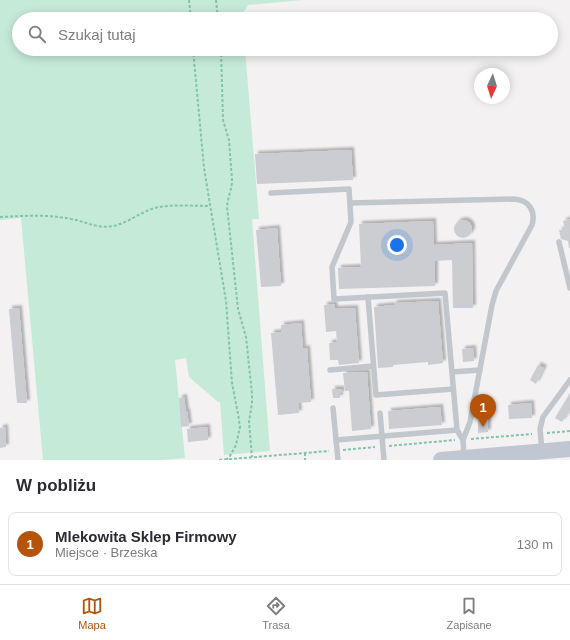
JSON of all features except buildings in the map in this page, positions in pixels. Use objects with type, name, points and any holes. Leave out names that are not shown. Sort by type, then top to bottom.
[{"type":"street","points":[[441,460],[570,449]]},
{"type":"lane","points":[[271,192],[349,189],[352,222],[332,268],[334,299],[445,293],[457,430],[463,440]]},
{"type":"lane","points":[[350,203],[514,199],[523,200],[529,205],[533,215],[532,225],[496,291],[492,305],[470,422],[463,440],[464,458]]},
{"type":"lane","points":[[559,242],[570,288]]},
{"type":"lane","points":[[368,297],[376,395],[453,389]]},
{"type":"lane","points":[[330,370],[374,366]]},
{"type":"lane","points":[[452,372],[480,370]]},
{"type":"lane","points":[[542,451],[540,434],[543,417],[570,380]]},
{"type":"lane","points":[[333,408],[338,460]]},
{"type":"lane","points":[[380,413],[384,460]]},
{"type":"lane","points":[[336,440],[457,430]]},
{"type":"path","points":[[189,0],[190,12]]},
{"type":"path","points":[[216,0],[217,12]]},
{"type":"path","points":[[194,56],[204,168],[226,301],[232,383],[240,427],[236,445],[226,460]]},
{"type":"path","points":[[221,56],[223,120],[230,140],[232,180],[227,206],[238,308],[246,337],[252,394],[249,422],[252,457]]},
{"type":"path","points":[[0,217],[46,216],[72,219],[93,226],[113,226],[155,208],[210,206]]},
{"type":"path","points":[[474,439],[570,431]]},
{"type":"path","points":[[219,460],[305,453],[305,460]]},
{"type":"green space","points":[[0,0],[303,0],[248,5],[244,12],[12,12],[12,56],[246,56],[259,219],[252,219],[270,451],[224,455],[220,402],[218,402],[189,377],[186,358],[175,360],[185,458],[161,460],[43,460],[21,218],[0,220]]},
{"type":"place","name":"Mlekowita Sklep Firmowy","points":[[483,427]]}]
